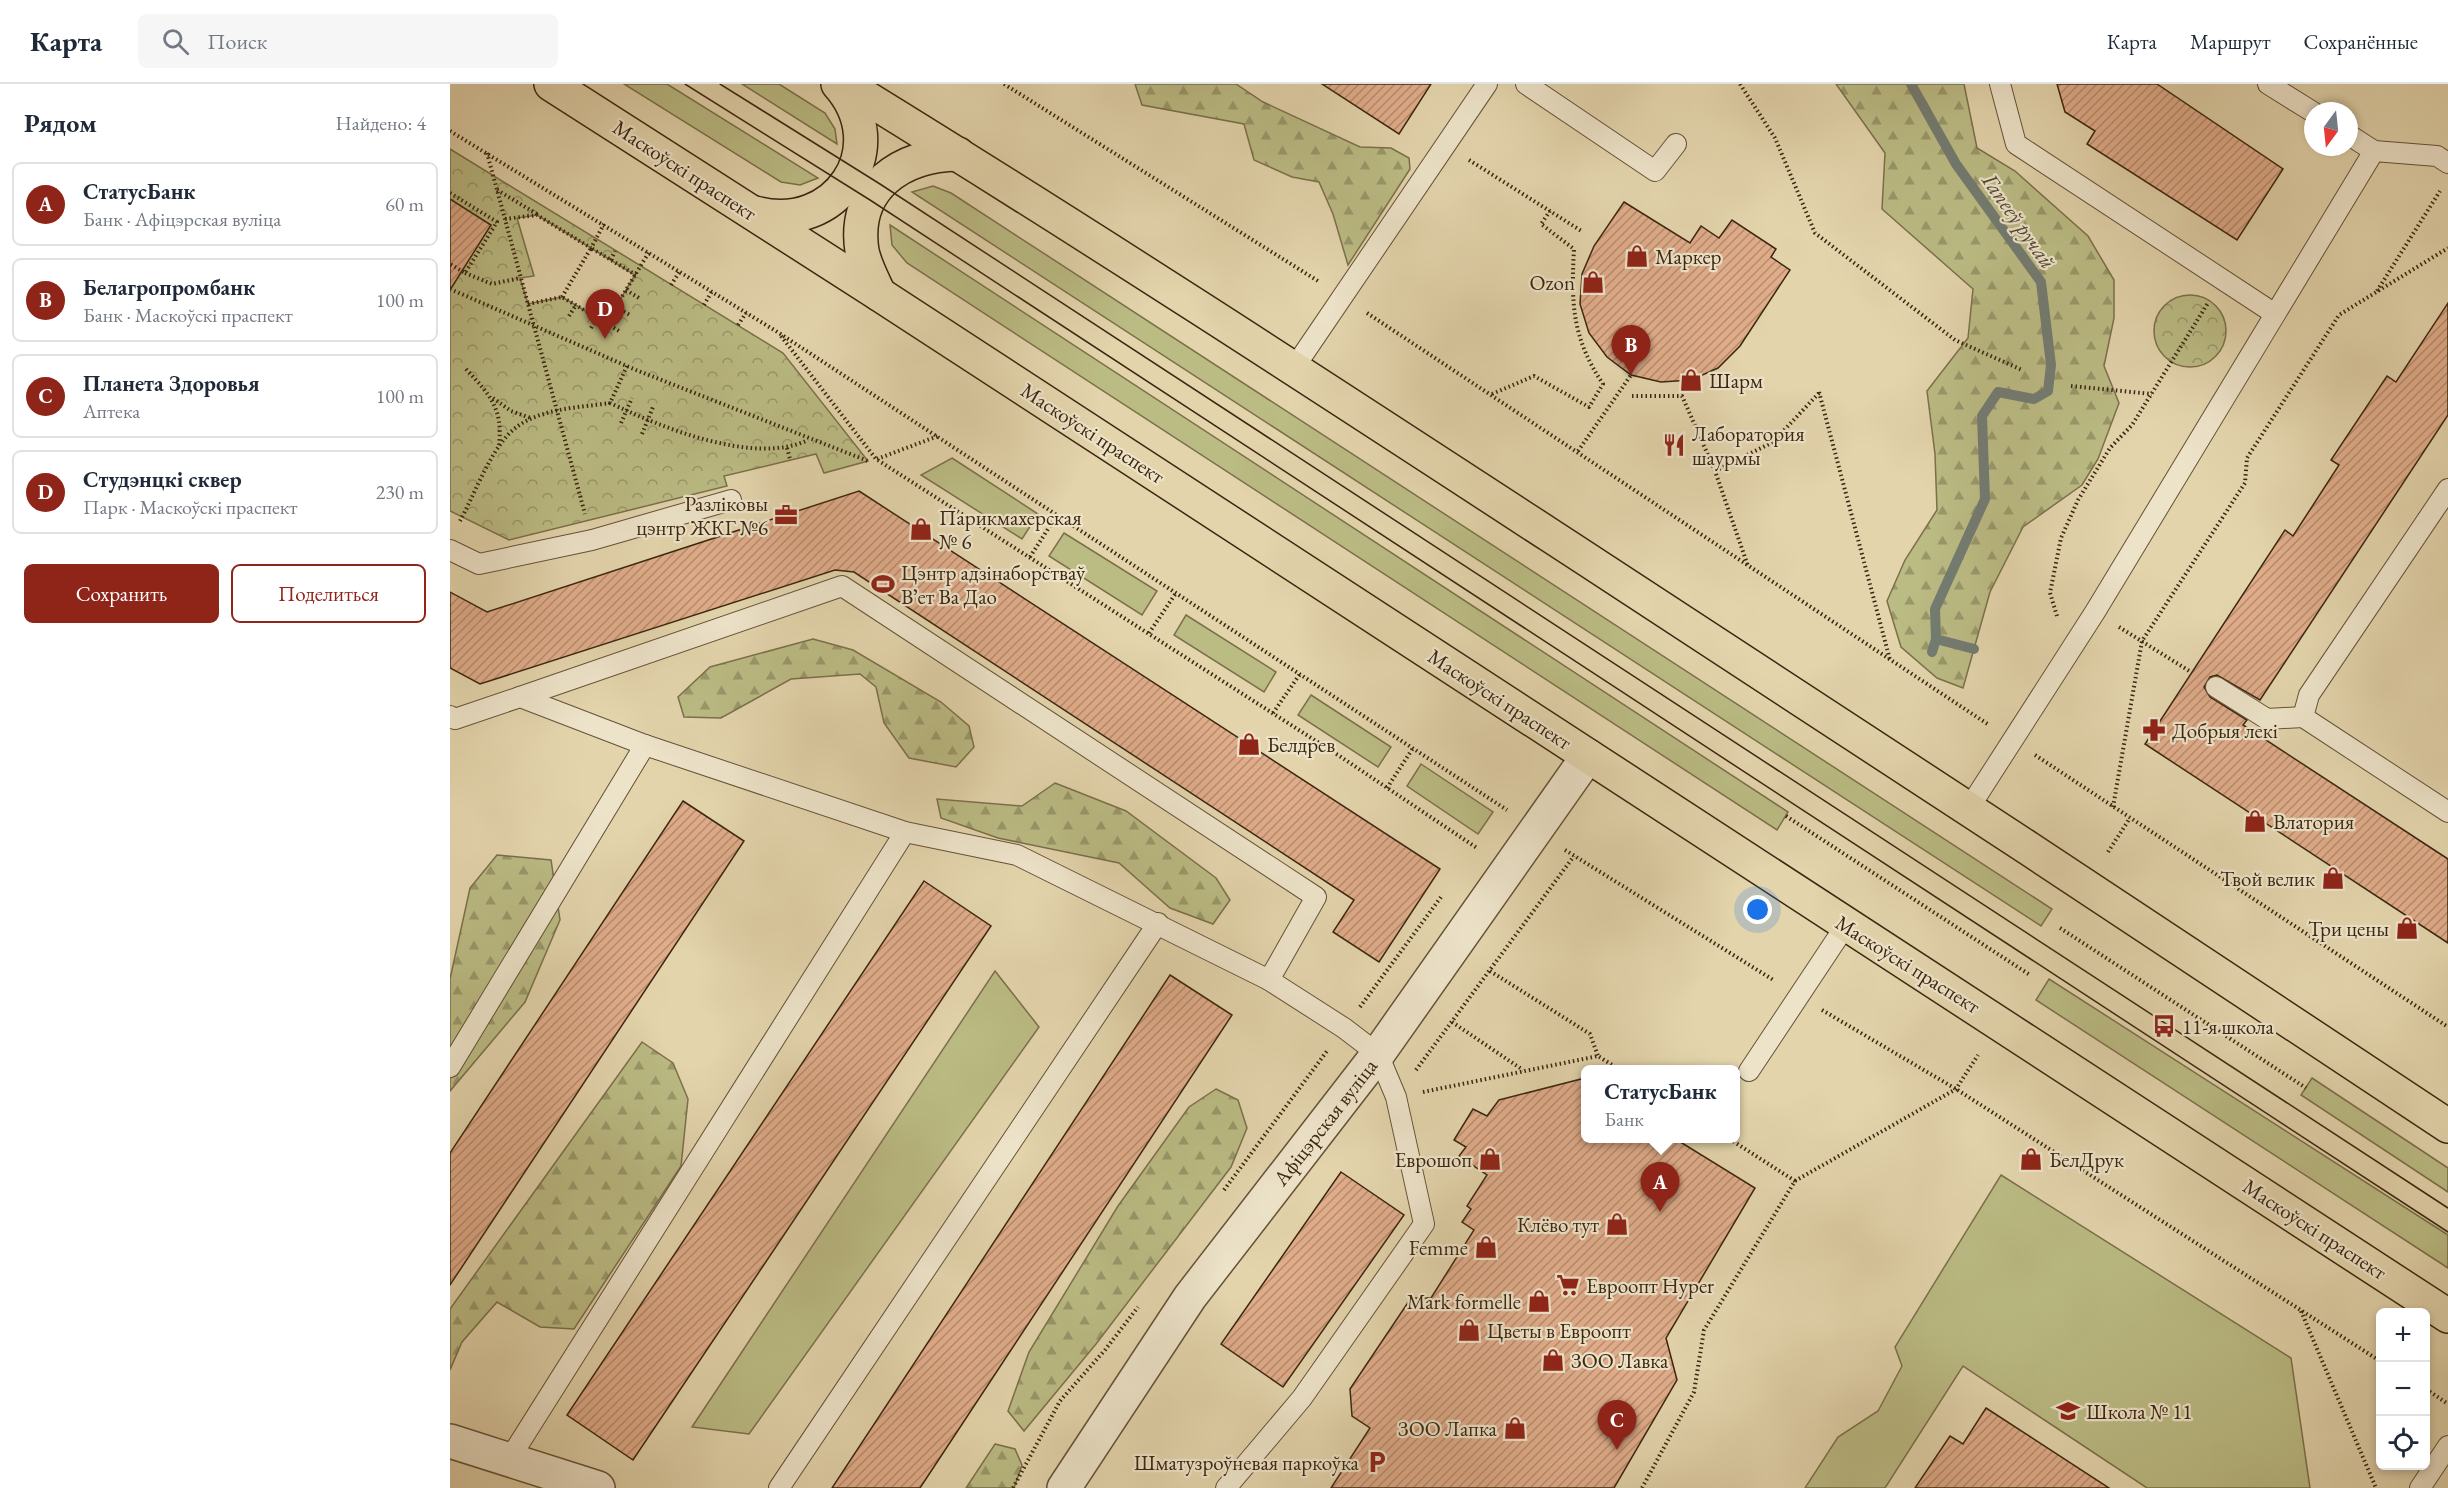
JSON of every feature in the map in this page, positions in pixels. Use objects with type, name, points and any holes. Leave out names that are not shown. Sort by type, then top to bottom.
[{"type":"main road","name":"Маскоўскі праспект","points":[[551,84],[879,294],[1846,925],[2000,1022],[2448,1316]]},
{"type":"main road","points":[[740,206],[756,214],[792,217],[826,205],[839,193],[858,162],[861,127],[856,110],[838,84]]},
{"type":"main road","points":[[844,84],[1294,368],[1969,808],[2448,1126]]},
{"type":"main road","points":[[879,294],[865,261],[861,231],[865,211],[873,193],[901,166],[919,158],[958,154]]},
{"type":"street","name":"Афіцэрская вуліца","points":[[1064,1488],[1190,1297],[1378,1054],[1588,756]]},
{"type":"street","points":[[450,1442],[510,1458],[598,1488]]},
{"type":"lane","points":[[1294,368],[1487,84]]},
{"type":"lane","points":[[1526,84],[1655,171],[1676,144]]},
{"type":"lane","points":[[2000,84],[2016,144],[2275,314]]},
{"type":"lane","points":[[2268,84],[2304,106]]},
{"type":"lane","points":[[2358,141],[2374,151],[2437,156],[2448,163]]},
{"type":"lane","points":[[1969,808],[2095,612],[2374,151]]},
{"type":"lane","points":[[2303,717],[2309,694],[2448,489]]},
{"type":"lane","points":[[450,549],[479,564],[592,540],[731,500]]},
{"type":"lane","points":[[450,716],[455,719],[520,698],[842,586],[1316,897],[1269,980]]},
{"type":"lane","points":[[2216,687],[2267,719],[2303,717],[2448,812]]},
{"type":"lane","points":[[520,698],[645,745],[905,832],[1017,855],[1269,980],[1344,1028],[1378,1054],[1396,1097],[1424,1224],[1302,1398],[1226,1488]]},
{"type":"lane","points":[[450,1067],[645,745]]},
{"type":"lane","points":[[510,1458],[905,832]]},
{"type":"lane","points":[[779,1488],[1158,923]]},
{"type":"lane","points":[[1749,1071],[1846,925]]},
{"type":"lane","points":[[2420,1488],[2448,1446]]},
{"type":"path","points":[[1004,84],[1343,297],[2448,1027]]},
{"type":"path","points":[[1740,84],[1775,138],[1815,233],[1955,340],[2022,370]]},
{"type":"path","points":[[450,131],[779,333],[1512,814]]},
{"type":"path","points":[[487,153],[592,540]]},
{"type":"path","points":[[1479,167],[1583,232]]},
{"type":"path","points":[[2377,292],[2442,188]]},
{"type":"path","points":[[497,190],[636,275]]},
{"type":"path","points":[[450,194],[497,222],[479,246],[465,273]]},
{"type":"path","points":[[1491,394],[1534,376],[1589,407],[1603,384],[1587,360],[1575,322],[1572,286],[1574,249],[1541,224],[1550,211]]},
{"type":"path","points":[[505,219],[537,215]]},
{"type":"path","points":[[562,297],[604,224]]},
{"type":"path","points":[[2113,807],[2142,641],[2246,483],[2247,458],[2339,315],[2448,248]]},
{"type":"path","points":[[611,260],[615,251]]},
{"type":"path","points":[[606,323],[649,252]]},
{"type":"path","points":[[450,264],[492,284],[520,278]]},
{"type":"path","points":[[671,285],[680,271]]},
{"type":"path","points":[[2058,620],[2050,592],[2061,538],[2078,500],[2110,448],[2132,425],[2222,279]]},
{"type":"path","points":[[450,289],[627,366],[868,461]]},
{"type":"path","points":[[626,290],[639,298]]},
{"type":"path","points":[[704,305],[712,291]]},
{"type":"path","points":[[528,304],[562,297],[619,331]]},
{"type":"path","points":[[569,316],[576,305]]},
{"type":"path","points":[[616,307],[630,315]]},
{"type":"path","points":[[738,325],[746,313]]},
{"type":"path","points":[[591,328],[597,318]]},
{"type":"path","points":[[779,333],[876,459],[1273,713],[1478,849]]},
{"type":"path","points":[[610,403],[627,366]]},
{"type":"path","points":[[466,369],[492,398],[511,411],[532,418]]},
{"type":"path","points":[[1578,451],[1631,375]]},
{"type":"path","points":[[2071,386],[2152,394]]},
{"type":"path","points":[[1715,471],[1773,442],[1819,392],[1890,660]]},
{"type":"path","points":[[1632,396],[1682,396],[1715,471],[1748,566]]},
{"type":"path","points":[[492,398],[501,429],[498,449]]},
{"type":"path","points":[[621,423],[632,398]]},
{"type":"path","points":[[460,521],[507,436],[532,418],[557,410],[610,403],[670,429],[747,447],[786,448],[809,439]]},
{"type":"path","points":[[642,434],[653,407]]},
{"type":"path","points":[[876,459],[938,436]]},
{"type":"path","points":[[786,448],[790,459]]},
{"type":"path","points":[[1030,557],[1057,515]]},
{"type":"path","points":[[1149,633],[1176,593]]},
{"type":"path","points":[[2095,612],[2192,672]]},
{"type":"path","points":[[1273,713],[1300,674]]},
{"type":"path","points":[[1387,788],[1413,748]]},
{"type":"path","points":[[1500,817],[1506,810]]},
{"type":"path","points":[[1786,816],[2030,975]]},
{"type":"path","points":[[2108,852],[2130,818]]},
{"type":"path","points":[[1470,858],[1483,841]]},
{"type":"path","points":[[1562,848],[1798,996],[1956,1089],[2376,1358]]},
{"type":"path","points":[[1218,1199],[1442,896]]},
{"type":"path","points":[[2060,928],[2306,1088]]},
{"type":"path","points":[[1490,970],[1590,1034],[1598,1056],[1612,1065]]},
{"type":"path","points":[[1452,1022],[1523,1070]]},
{"type":"path","points":[[1642,1488],[1694,1392],[1704,1330],[1795,1181],[1956,1089],[1978,1055]]},
{"type":"path","points":[[1396,1097],[1598,1056]]},
{"type":"path","points":[[1736,1143],[1795,1181]]},
{"type":"path","points":[[1013,1488],[1060,1401],[1105,1350],[1140,1303]]},
{"type":"path","points":[[2300,1310],[2376,1488]]},
{"type":"path","points":[[2430,1392],[2448,1404]]},
{"type":"green space","points":[[624,84],[667,84],[818,178],[800,185],[781,182]]},
{"type":"green space","points":[[742,84],[779,84],[825,113],[835,129],[837,144]]},
{"type":"green space","points":[[1135,84],[1236,84],[1263,102],[1360,147],[1391,148],[1409,158],[1410,169],[1348,265],[1333,214],[1319,182],[1292,177],[1254,160],[1244,124],[1142,105]]},
{"type":"green space","points":[[1836,84],[1964,84],[1977,148],[2015,171],[2088,236],[2114,280],[2114,318],[2104,366],[2119,403],[2098,459],[2082,485],[2023,527],[1990,592],[1963,688],[1937,678],[1901,647],[1887,601],[1905,560],[1937,510],[1935,454],[1927,391],[1968,338],[1973,289],[1882,209],[1885,153]]},
{"type":"green space","points":[[450,149],[783,353],[868,461],[824,473],[816,454],[724,476],[727,486],[509,540],[450,511]],"holes":[[[537,215],[635,275],[606,323],[562,297],[528,304],[520,278],[534,276],[517,218]]]},
{"type":"green space","points":[[933,186],[951,193],[2052,909],[2041,926],[912,192]]},
{"type":"green space","points":[[890,225],[1788,812],[1777,830],[907,263],[892,245]]},
{"type":"green space","points":[[2190,295],[2210,301],[2220,311],[2226,331],[2220,351],[2210,361],[2190,367],[2170,361],[2160,351],[2154,331],[2160,311],[2170,301]]},
{"type":"green space","points":[[952,458],[1038,514],[1022,539],[921,475]]},
{"type":"green space","points":[[1064,533],[1157,591],[1142,615],[1049,556]]},
{"type":"green space","points":[[1186,615],[1276,672],[1264,692],[1174,635]]},
{"type":"green space","points":[[813,639],[853,650],[941,702],[969,726],[974,747],[956,767],[909,758],[884,723],[876,687],[860,674],[791,679],[721,718],[684,717],[678,697],[710,667]]},
{"type":"green space","points":[[1311,695],[1391,747],[1378,767],[1298,715]]},
{"type":"green space","points":[[1421,764],[1493,812],[1478,834],[1407,786]]},
{"type":"green space","points":[[1055,783],[1126,811],[1216,878],[1230,900],[1213,924],[1170,908],[1119,863],[998,838],[941,818],[937,799],[1022,806]]},
{"type":"green space","points":[[497,855],[551,860],[560,920],[525,1002],[450,1091],[450,979],[470,888]]},
{"type":"green space","points":[[995,971],[1039,1027],[749,1434],[692,1427]]},
{"type":"green space","points":[[2049,979],[2448,1235],[2448,1268],[2036,1000]]},
{"type":"green space","points":[[642,1042],[673,1063],[688,1099],[681,1166],[574,1329],[540,1327],[497,1302],[462,1342],[450,1370],[450,1309]]},
{"type":"green space","points":[[2312,1078],[2448,1168],[2448,1192],[2301,1095]]},
{"type":"green space","points":[[1216,1089],[1238,1100],[1247,1128],[1231,1167],[1096,1344],[1024,1431],[1008,1411],[1029,1352],[1118,1206],[1189,1107]]},
{"type":"green space","points":[[2001,1175],[2291,1358],[2310,1488],[2147,1488],[1963,1366],[1885,1488],[1805,1488],[1838,1437],[1878,1411],[1902,1366],[1895,1347]]},
{"type":"green space","points":[[995,1444],[1015,1449],[1022,1465],[1014,1488],[966,1488]]},
{"type":"building","points":[[1322,84],[1431,84],[1399,134]]},
{"type":"building","points":[[2057,84],[2157,84],[2283,169],[2237,240],[2087,144],[2095,131],[2065,112]]},
{"type":"building","points":[[450,199],[491,225],[450,290]]},
{"type":"building","points":[[1624,202],[1690,243],[1701,226],[1719,238],[1732,220],[1776,249],[1771,257],[1790,270],[1740,346],[1718,368],[1691,380],[1661,382],[1631,375],[1607,357],[1589,333],[1580,304],[1582,274],[1594,246]]},
{"type":"building","points":[[2448,303],[2448,415],[2260,700],[2217,675],[2210,677],[2204,687],[2210,697],[2247,720],[2243,725],[2448,859],[2448,943],[2145,744],[2285,530],[2293,536],[2339,465],[2331,460],[2387,376],[2396,382]]},
{"type":"building","points":[[859,491],[1440,869],[1379,962],[1333,932],[1354,900],[854,572],[835,570],[480,684],[450,668],[450,592],[487,612]]},
{"type":"building","points":[[683,801],[744,841],[450,1285],[450,1153]]},
{"type":"building","points":[[924,881],[991,926],[633,1460],[567,1415]]},
{"type":"building","points":[[1170,975],[1232,1015],[920,1488],[832,1488]]},
{"type":"building","name":"Евроопт Hyper","points":[[1581,1079],[1581,1143],[1682,1143],[1755,1188],[1666,1338],[1677,1380],[1614,1488],[1331,1488],[1370,1428],[1352,1416],[1350,1389],[1411,1298],[1431,1298],[1474,1230],[1462,1222],[1471,1209],[1467,1206],[1487,1175],[1459,1156],[1466,1147],[1454,1140],[1473,1109],[1487,1116],[1499,1100]]},
{"type":"building","points":[[1341,1172],[1404,1215],[1283,1387],[1221,1344]]},
{"type":"building","points":[[1986,1408],[2109,1488],[1915,1488],[1950,1436],[1963,1444]]},
{"type":"waterway","name":"Гапееў ручай","points":[[1911,84],[1956,164],[2041,282],[2051,365],[2048,391],[2034,399],[1998,392],[1982,416],[1985,499],[1935,609],[1936,639],[1932,652]]},
{"type":"waterway","points":[[1936,639],[1974,649]]},
{"type":"tram line","points":[[685,84],[870,200],[2448,1232]]},
{"type":"tram line","points":[[720,84],[880,184],[2448,1208]]},
{"type":"place","name":"Маркер","points":[[1637,256]]},
{"type":"place","name":"Ozon","points":[[1593,282]]},
{"type":"place","name":"Студэнцкі сквер","points":[[605,339]]},
{"type":"place","name":"Белагропромбанк","points":[[1631,375]]},
{"type":"place","name":"Шарм","points":[[1691,380]]},
{"type":"place","name":"Лаборатория шаурмы","points":[[1674,445]]},
{"type":"place","name":"Разліковы цэнтр ЖКГ №6","points":[[786,515]]},
{"type":"place","name":"Парикмахерская № 6","points":[[921,529]]},
{"type":"place","name":"Цэнтр адзінаборстваў Вʼет Ва Дао","points":[[883,584]]},
{"type":"place","name":"Добрыя лекі","points":[[2154,730]]},
{"type":"place","name":"Белдрев","points":[[1249,744]]},
{"type":"place","name":"Влатория","points":[[2255,821]]},
{"type":"place","name":"Твой велик","points":[[2333,878]]},
{"type":"place","name":"Три цены","points":[[2407,928]]},
{"type":"place","name":"11-я школа","points":[[2164,1026]]},
{"type":"place","name":"Еврошоп","points":[[1490,1159]]},
{"type":"place","name":"БелДрук","points":[[2031,1159]]},
{"type":"place","name":"СтатусБанк","points":[[1660,1212]]},
{"type":"place","name":"Клёво тут","points":[[1617,1224]]},
{"type":"place","name":"Femme","points":[[1486,1247]]},
{"type":"place","name":"Евроопт Hyper","points":[[1568,1285]]},
{"type":"place","name":"Mark formelle","points":[[1539,1301]]},
{"type":"place","name":"Цветы в Евроопт","points":[[1469,1330]]},
{"type":"place","name":"ЗОО Лавка","points":[[1553,1360]]},
{"type":"place","name":"Школа № 11","points":[[2068,1411]]},
{"type":"place","name":"ЗОО Лапка","points":[[1515,1428]]},
{"type":"place","name":"Планета Здоровья","points":[[1617,1450]]},
{"type":"place","name":"Шматузроўневая паркоўка","points":[[1377,1462]]}]
